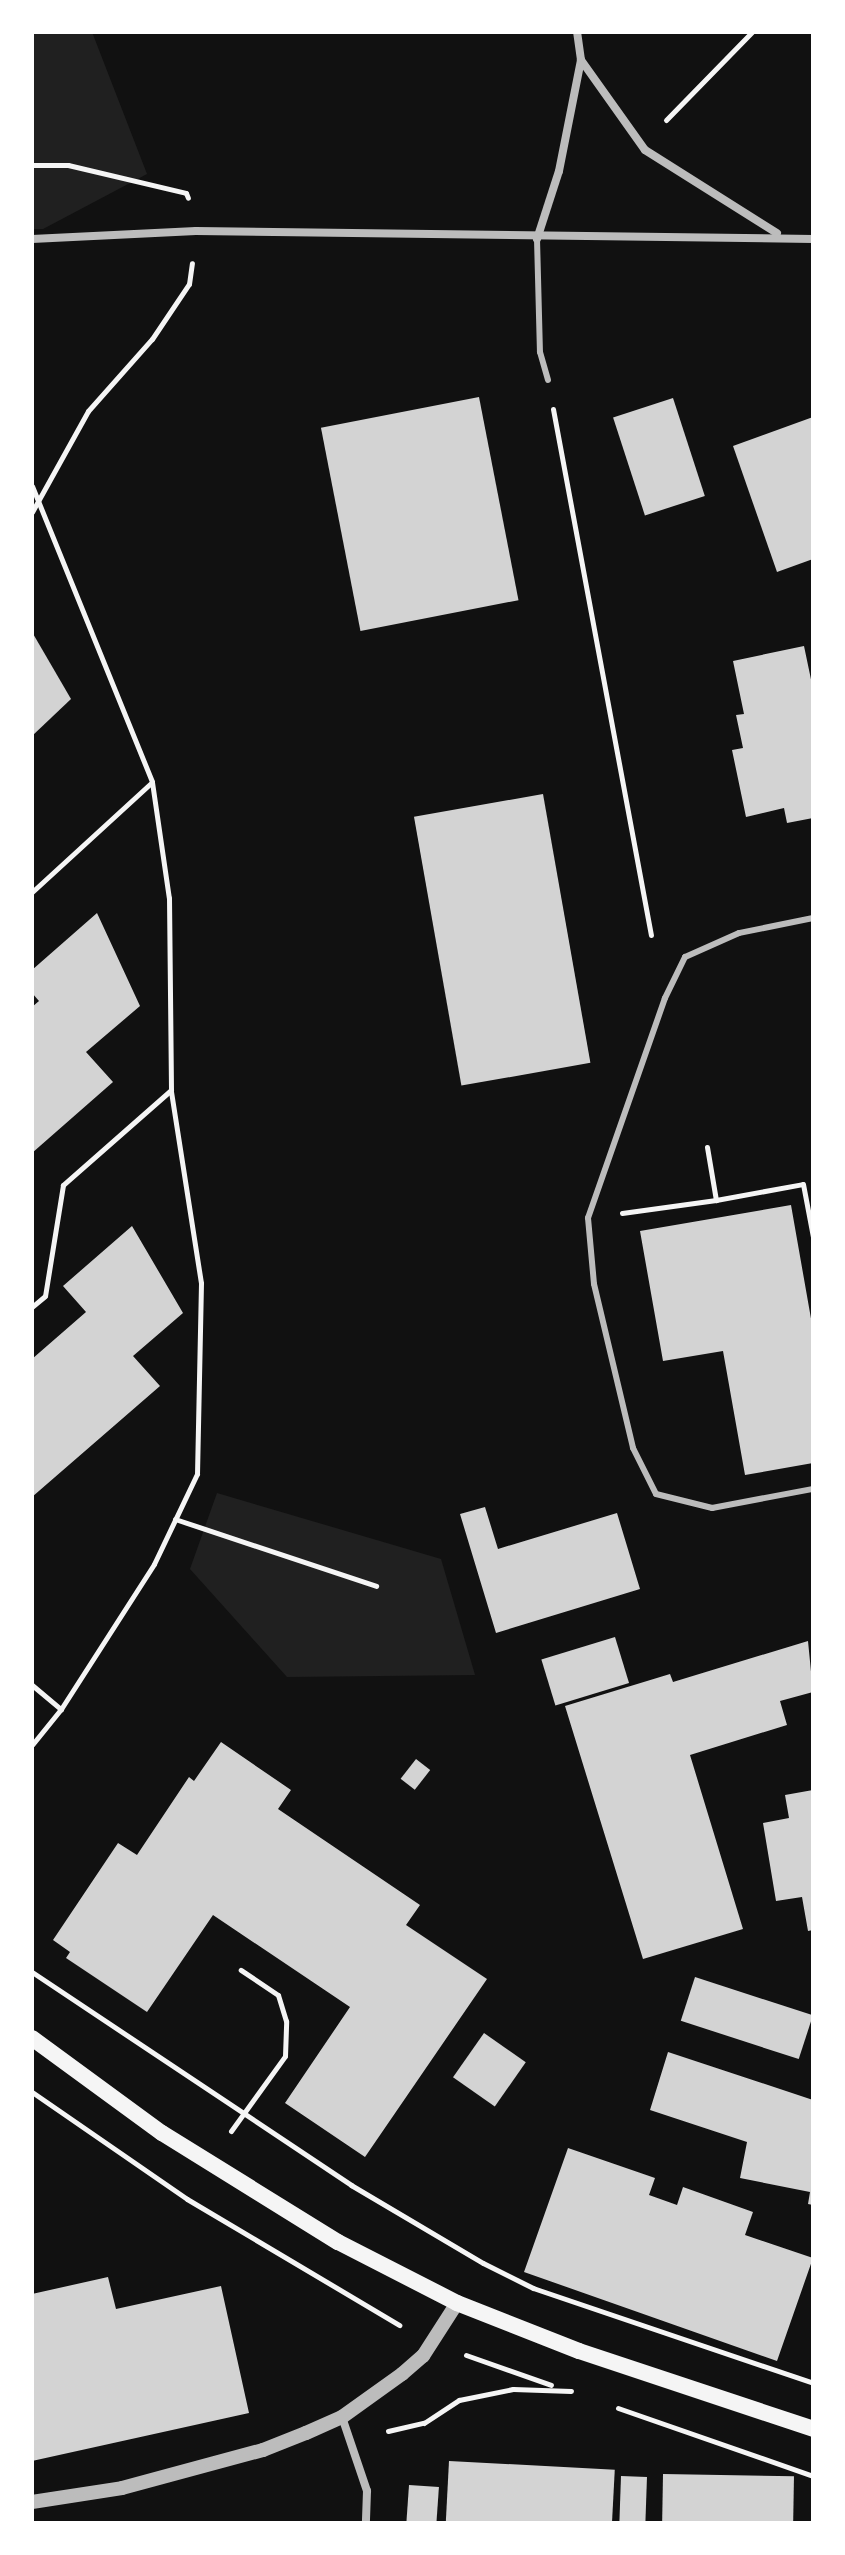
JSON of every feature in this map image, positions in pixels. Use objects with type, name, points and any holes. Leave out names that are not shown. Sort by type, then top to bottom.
[{"type":"main road","points":[[32,2038],[209,2162],[338,2242],[457,2303],[579,2351],[813,2429]]},
{"type":"street","points":[[537,239],[559,171],[581,60],[577,32]]},
{"type":"street","points":[[581,60],[645,150],[780,235]]},
{"type":"street","points":[[32,239],[196,231],[537,239],[780,235],[813,239]]},
{"type":"street","points":[[32,2502],[122,2488],[263,2450],[342,2417],[402,2374],[431,2343],[457,2303]]},
{"type":"street","points":[[342,2417],[367,2491],[366,2523]]},
{"type":"lane","points":[[537,239],[540,352],[548,380]]},
{"type":"lane","points":[[813,918],[739,933],[685,957],[665,998],[588,1218],[594,1284],[633,1448],[656,1494],[712,1508],[813,1489]]},
{"type":"path","points":[[665,120],[752,32]]},
{"type":"path","points":[[32,165],[68,165],[186,193],[196,231],[189,284],[152,339],[88,411],[38,507],[32,512]]},
{"type":"path","points":[[548,380],[651,935]]},
{"type":"path","points":[[32,486],[152,782],[169,898],[171,1090],[201,1283],[197,1474],[154,1564],[61,1709],[32,1745]]},
{"type":"path","points":[[32,892],[152,782]]},
{"type":"path","points":[[32,1307],[45,1296],[63,1185],[171,1090]]},
{"type":"path","points":[[707,1147],[716,1200]]},
{"type":"path","points":[[588,1218],[803,1184],[813,1237]]},
{"type":"path","points":[[175,1519],[376,1586]]},
{"type":"path","points":[[32,1685],[61,1709]]},
{"type":"path","points":[[187,2199],[209,2162],[285,2056],[286,2021],[278,1995],[241,1970]]},
{"type":"path","points":[[32,1972],[351,2185],[533,2288],[813,2383]]},
{"type":"path","points":[[431,2343],[585,2396]]},
{"type":"path","points":[[342,2417],[389,2432],[424,2423],[459,2400],[513,2389],[571,2391]]},
{"type":"path","points":[[613,2406],[813,2476]]},
{"type":"shaded area","points":[[32,32],[92,32],[147,174],[43,229],[32,229]]},
{"type":"shaded area","points":[[217,1493],[441,1559],[475,1675],[287,1677],[190,1569]]},
{"type":"building","points":[[479,397],[518,600],[360,631],[321,428]]},
{"type":"building","points":[[673,398],[705,496],[645,515],[613,417]]},
{"type":"building","points":[[813,417],[813,559],[777,572],[733,446]]},
{"type":"building","points":[[32,632],[71,699],[32,736]]},
{"type":"building","points":[[804,646],[813,689],[813,818],[787,823],[784,808],[746,817],[732,750],[743,748],[736,715],[744,714],[733,661]]},
{"type":"building","points":[[543,794],[590,1063],[461,1086],[414,817]]},
{"type":"building","points":[[97,913],[140,1006],[86,1052],[113,1082],[32,1153],[32,1007],[39,1001],[32,993],[32,970]]},
{"type":"building","points":[[791,1205],[813,1330],[813,1463],[745,1475],[723,1351],[663,1361],[640,1231]]},
{"type":"building","points":[[132,1226],[183,1313],[133,1356],[160,1386],[32,1497],[32,1359],[86,1312],[63,1286]]},
{"type":"building","points":[[485,1507],[498,1549],[617,1513],[640,1589],[496,1633],[460,1514]]},
{"type":"building","points":[[615,1637],[629,1683],[555,1705],[541,1660]]},
{"type":"building","points":[[808,1641],[813,1692],[780,1701],[787,1725],[690,1755],[743,1929],[643,1959],[565,1706],[670,1674],[673,1682]]},
{"type":"building","points":[[221,1742],[291,1790],[278,1809],[420,1905],[406,1925],[487,1979],[365,2157],[285,2103],[350,2007],[213,1915],[147,2012],[66,1958],[70,1952],[53,1940],[118,1843],[137,1855],[189,1777],[194,1781]]},
{"type":"building","points":[[416,1759],[430,1770],[415,1790],[401,1779]]},
{"type":"building","points":[[813,1790],[813,1930],[808,1931],[802,1897],[776,1901],[763,1823],[789,1818],[785,1795]]},
{"type":"building","points":[[695,1977],[813,2015],[799,2059],[681,2021]]},
{"type":"building","points":[[484,2033],[526,2062],[495,2106],[453,2077]]},
{"type":"building","points":[[668,2052],[813,2100],[813,2205],[808,2204],[810,2192],[740,2178],[747,2142],[650,2110]]},
{"type":"building","points":[[568,2148],[655,2178],[649,2195],[677,2205],[683,2187],[753,2212],[745,2235],[813,2258],[777,2361],[524,2272]]},
{"type":"building","points":[[108,2277],[116,2309],[221,2286],[249,2413],[32,2461],[32,2294]]},
{"type":"building","points":[[449,2461],[615,2470],[612,2523],[446,2523]]},
{"type":"building","points":[[663,2474],[794,2476],[793,2523],[662,2523]]},
{"type":"building","points":[[621,2476],[647,2477],[645,2523],[619,2523]]},
{"type":"building","points":[[409,2485],[439,2487],[436,2523],[406,2523]]}]
